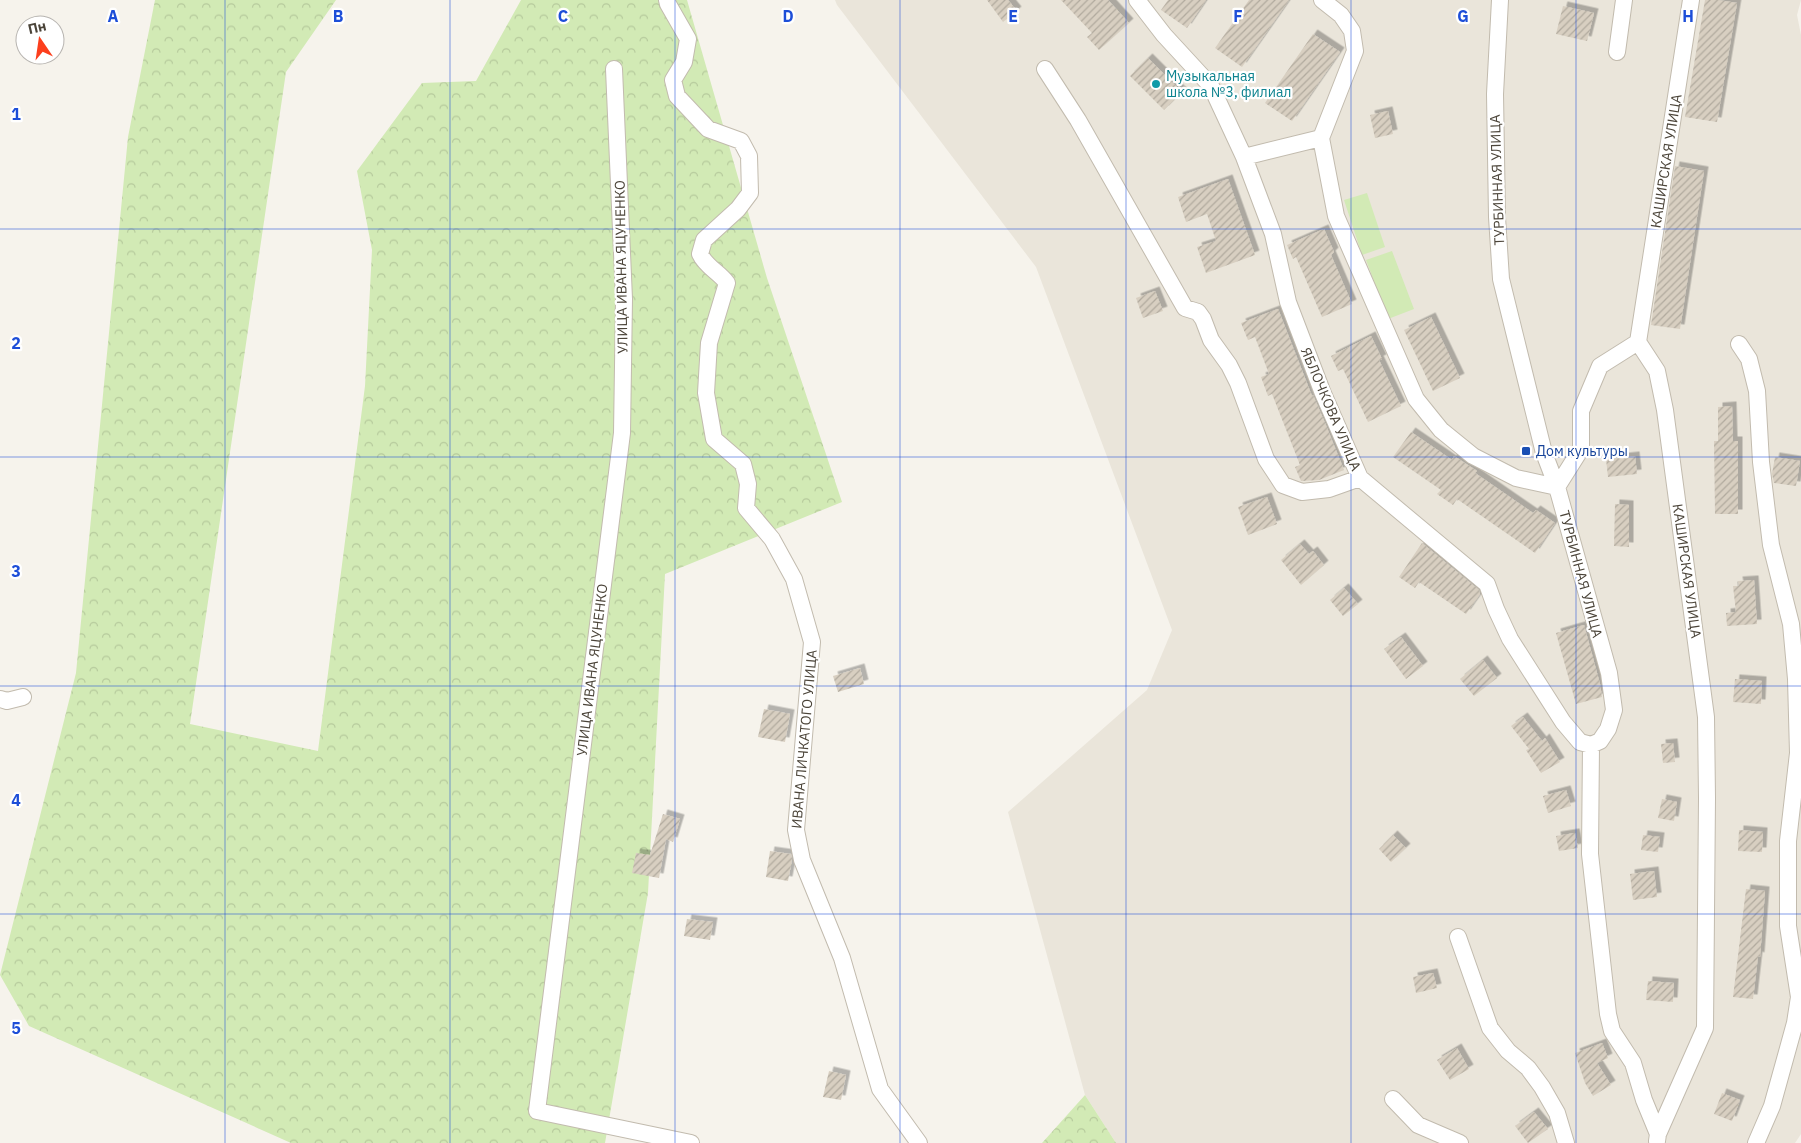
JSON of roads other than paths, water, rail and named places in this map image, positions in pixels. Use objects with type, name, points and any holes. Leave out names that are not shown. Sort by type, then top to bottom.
[{"type":"street","name":"ИВАНА ЛИЧКАТОГО УЛИЦА","points":[[667,0],[688,38],[684,62],[673,80],[677,96],[708,128],[741,141],[749,156],[750,193],[738,209],[704,240],[700,254],[703,261],[723,278],[726,283],[709,343],[706,393],[714,439],[744,464],[748,484],[746,508],[772,539],[794,579],[812,642],[796,830],[802,860],[842,958],[880,1089],[919,1143]]},
{"type":"street","name":"ЯБЛОЧКОВА УЛИЦА","points":[[1137,0],[1164,35],[1211,86],[1244,157],[1273,234],[1288,302],[1322,391],[1360,478],[1487,584],[1510,639],[1563,722],[1580,742],[1591,745]]},
{"type":"street","points":[[1322,0],[1340,15],[1352,31],[1355,51],[1321,138],[1336,216],[1416,399],[1441,430],[1473,456],[1516,478],[1557,487],[1581,449],[1581,411],[1600,366],[1638,342]]},
{"type":"street","name":"ТУРБИННАЯ УЛИЦА","points":[[1500,0],[1495,94],[1497,217],[1502,279],[1544,453],[1557,487],[1608,672],[1614,710],[1608,729],[1600,741],[1591,745]]},
{"type":"street","points":[[1617,52],[1624,0]]},
{"type":"street","name":"КАШИРСКАЯ УЛИЦА","points":[[1658,1139],[1705,1028],[1706,717],[1665,410],[1657,370],[1638,342],[1691,0]]},
{"type":"street","name":"УЛИЦА ИВАНА ЯЦУНЕНКО","points":[[614,69],[624,299],[622,433],[537,1111],[691,1143]]},
{"type":"street","points":[[1044,69],[1078,120],[1185,308],[1198,312],[1203,319],[1211,340],[1229,365],[1238,383],[1266,459],[1283,485],[1302,492],[1329,489],[1360,478]]},
{"type":"street","points":[[1244,157],[1321,138]]},
{"type":"street","points":[[1739,344],[1749,359],[1757,391],[1761,462],[1771,545],[1791,624],[1796,679],[1798,753],[1788,841],[1788,926],[1799,997],[1795,1023],[1772,1106],[1756,1143]]},
{"type":"street","points":[[0,700],[7,701],[23,697]]},
{"type":"street","points":[[1591,745],[1590,854],[1608,1014],[1612,1031],[1633,1063],[1658,1139]]},
{"type":"street","points":[[1458,937],[1490,1028],[1508,1051],[1528,1068],[1542,1087],[1557,1113],[1566,1143]]},
{"type":"street","points":[[1393,1099],[1418,1125],[1460,1143]]},
{"type":"place","name":"Музыкальная школа №3, филиал","points":[[1156,84]]},
{"type":"place","name":"Дом культуры","points":[[1526,451]]}]
